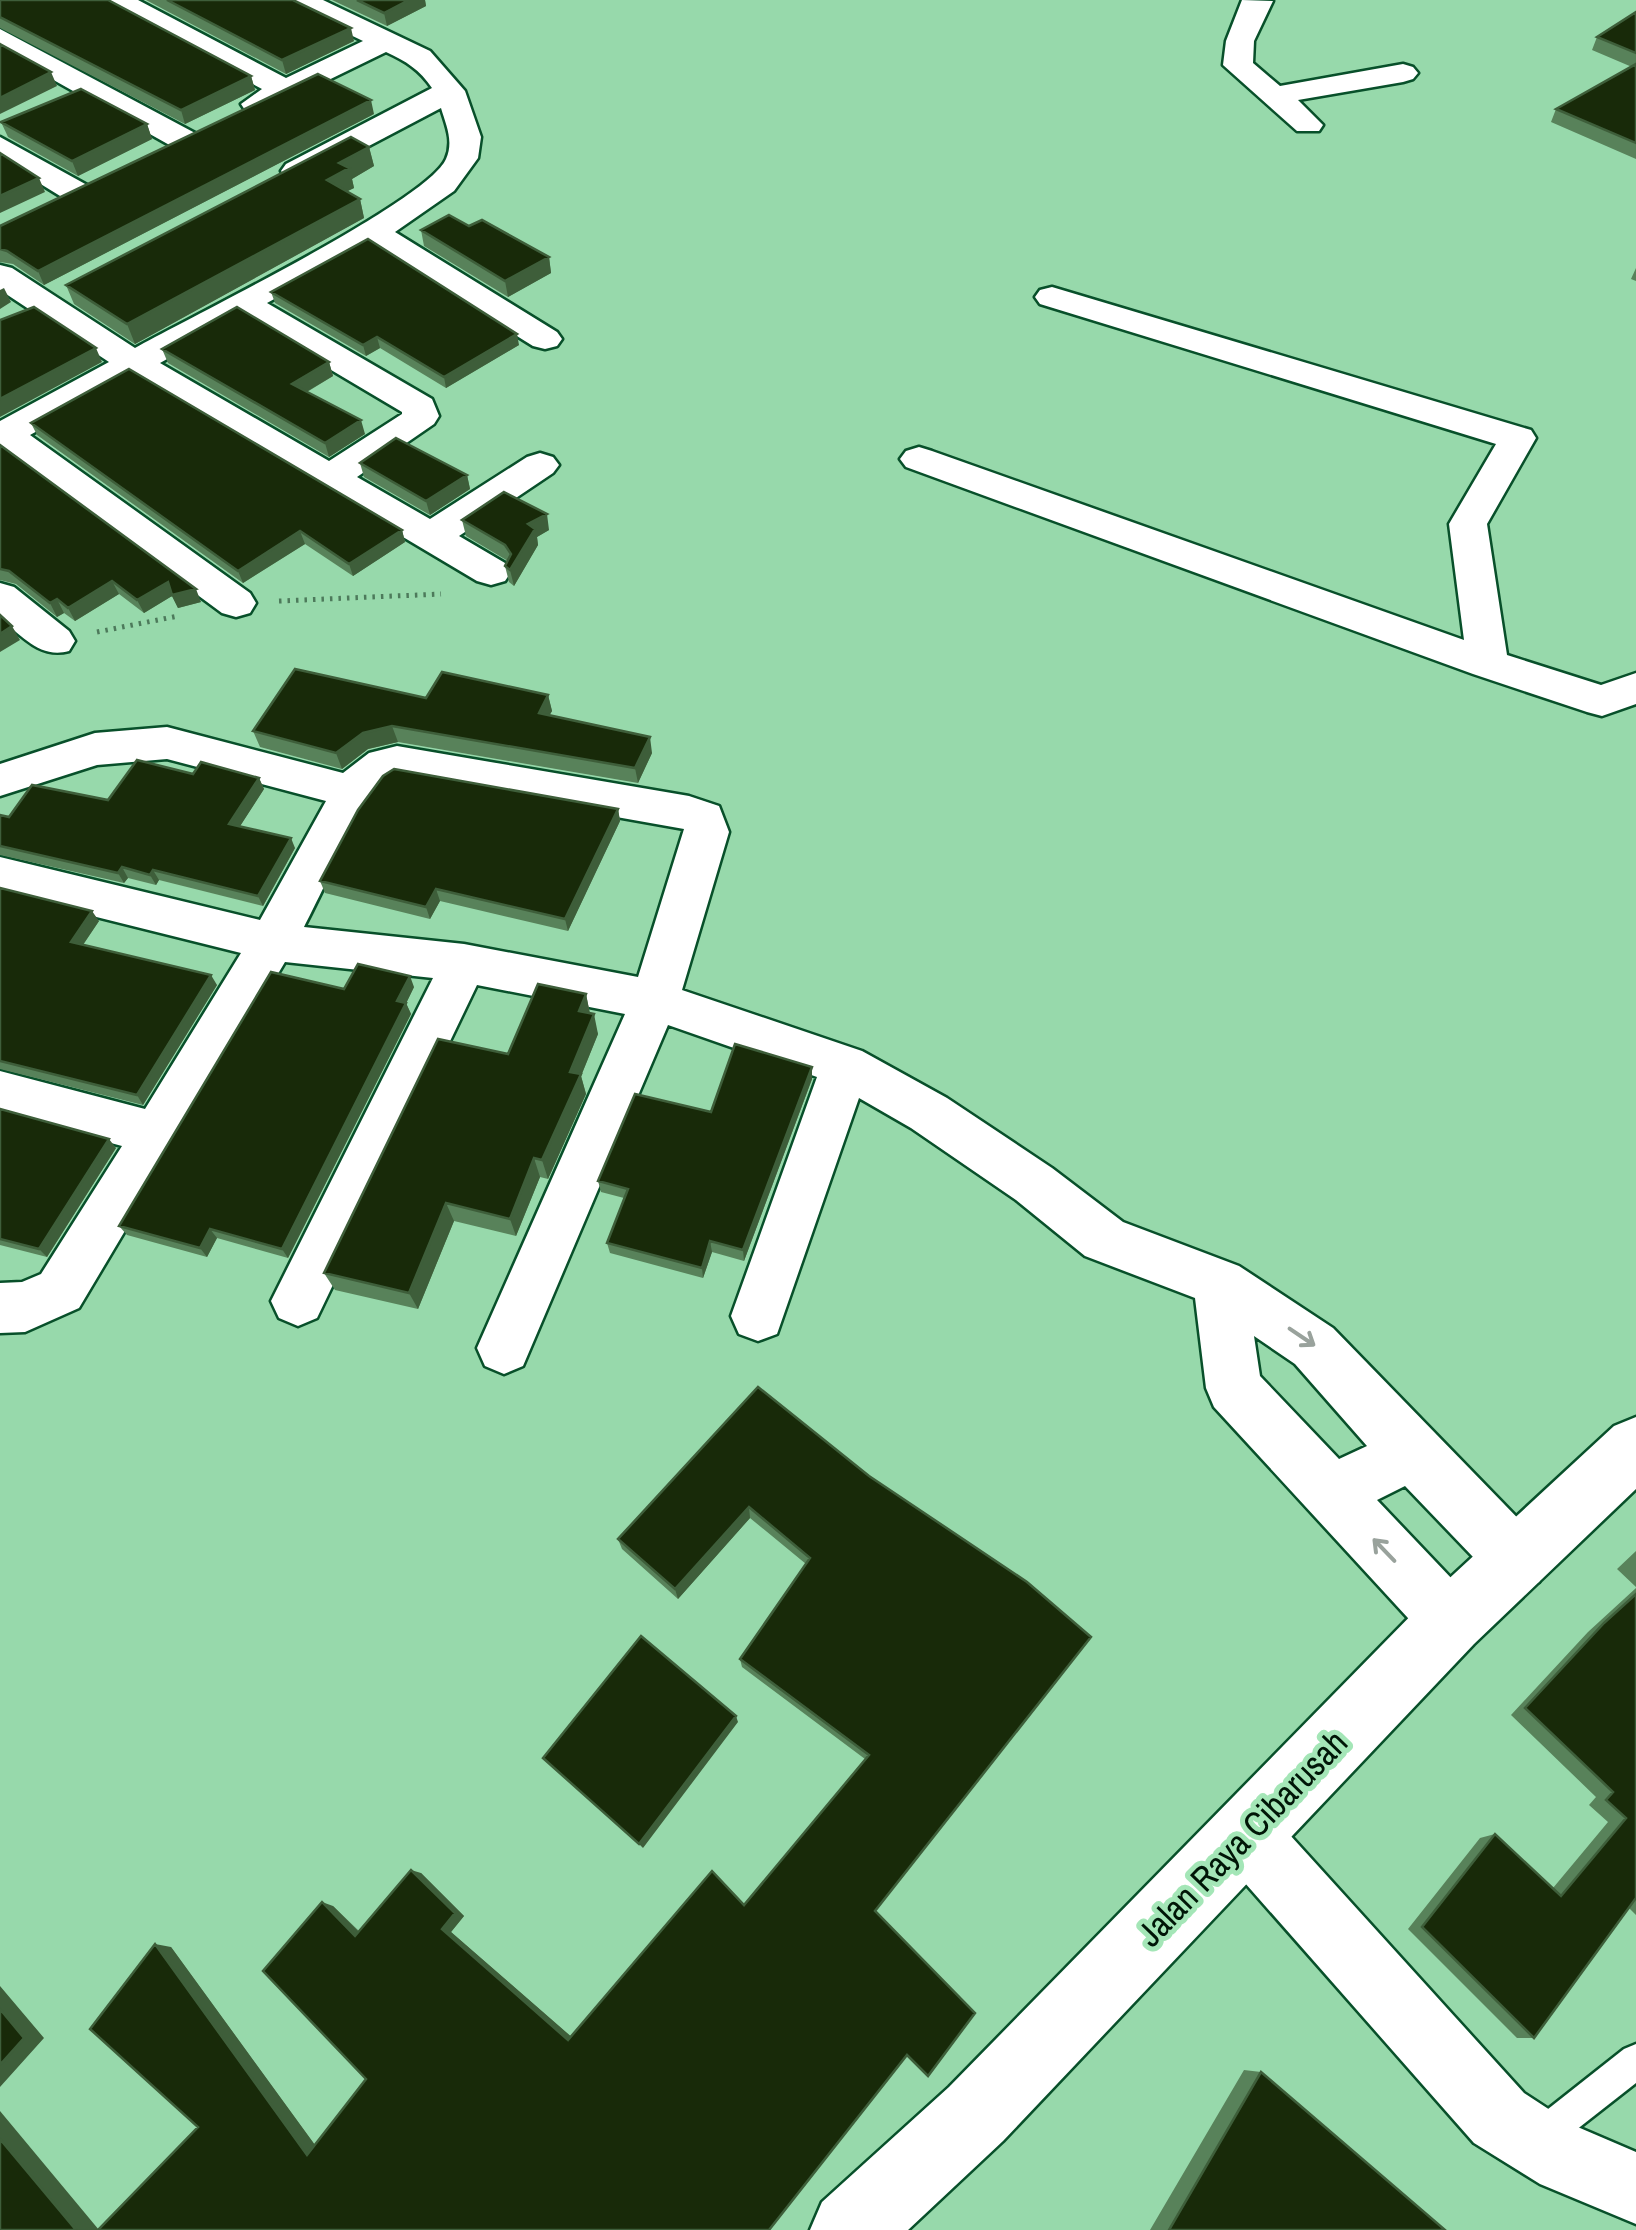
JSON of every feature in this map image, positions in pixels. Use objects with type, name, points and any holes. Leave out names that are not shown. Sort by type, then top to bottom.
[{"type":"main road","name":"Jalan Raya Cibarusah","points":[[878,2219],[1451,1621],[1636,1447]]},
{"type":"street","points":[[117,0],[286,90]]},
{"type":"street","points":[[236,604],[2,435],[372,232],[414,207],[458,166],[466,146],[450,92],[437,71],[420,57],[300,0]]},
{"type":"street","points":[[1258,0],[1240,40],[1238,65],[1308,125]]},
{"type":"street","points":[[0,38],[184,140]]},
{"type":"street","points":[[148,157],[386,41]]},
{"type":"street","points":[[1272,96],[1404,73]]},
{"type":"street","points":[[53,103],[88,87]]},
{"type":"street","points":[[273,183],[450,92]]},
{"type":"street","points":[[0,146],[76,192]]},
{"type":"street","points":[[46,207],[112,175]]},
{"type":"street","points":[[372,232],[545,339]]},
{"type":"street","points":[[0,275],[28,310],[133,362],[492,572]]},
{"type":"street","points":[[28,310],[78,284]]},
{"type":"street","points":[[1052,297],[1518,438],[1468,524],[1488,664]]},
{"type":"street","points":[[241,302],[420,407],[421,416],[416,421],[329,478]]},
{"type":"street","points":[[919,459],[1488,664],[1602,701],[1636,688]]},
{"type":"street","points":[[430,537],[540,465]]},
{"type":"street","points":[[0,596],[55,641]]},
{"type":"street","points":[[0,780],[95,749],[168,743],[354,792]]},
{"type":"street","points":[[0,1308],[25,1307],[60,1291],[274,942],[354,792],[374,768],[397,762],[703,818],[707,832],[655,1000],[504,1348]]},
{"type":"street","points":[[0,875],[274,942],[464,963],[655,1000],[844,1066],[944,1123],[1034,1184],[1104,1239],[1220,1283],[1314,1346],[1518,1561]]},
{"type":"street","points":[[298,1301],[464,963]]},
{"type":"street","points":[[758,1316],[844,1066]]},
{"type":"street","points":[[0,1092],[157,1134]]},
{"type":"street","points":[[1220,1283],[1234,1388],[1451,1621]]},
{"type":"street","points":[[1330,1494],[1414,1451]]},
{"type":"street","points":[[1246,1836],[1499,2118],[1532,2143],[1570,2164],[1636,2188]]},
{"type":"lane","points":[[1532,2143],[1636,2061]]},
{"type":"building","points":[[0,0],[108,0],[251,76],[181,110],[0,17]]},
{"type":"building","points":[[167,0],[293,0],[351,28],[282,60]]},
{"type":"building","points":[[357,0],[409,0],[384,13]]},
{"type":"building","points":[[1636,12],[1636,53],[1597,37]]},
{"type":"building","points":[[0,44],[51,72],[0,98]]},
{"type":"building","points":[[1636,64],[1636,143],[1556,109]]},
{"type":"building","points":[[318,74],[371,100],[38,271],[0,249],[0,226]]},
{"type":"building","points":[[81,89],[147,124],[72,161],[1,122]]},
{"type":"building","points":[[351,137],[369,147],[339,163],[349,168],[327,180],[360,199],[127,324],[66,285]]},
{"type":"building","points":[[0,153],[39,178],[0,196]]},
{"type":"building","points":[[449,215],[469,226],[482,220],[549,257],[505,281],[421,230]]},
{"type":"building","points":[[368,239],[517,334],[444,377],[377,337],[363,345],[271,292]]},
{"type":"building","points":[[34,307],[96,348],[0,399],[0,320]]},
{"type":"building","points":[[237,307],[329,362],[292,384],[361,420],[325,443],[162,349]]},
{"type":"building","points":[[129,369],[402,530],[349,564],[300,531],[238,571],[31,423]]},
{"type":"building","points":[[396,438],[467,475],[426,501],[360,463]]},
{"type":"building","points":[[0,445],[196,589],[172,595],[168,582],[137,600],[112,581],[68,608],[57,599],[50,603],[9,571],[0,569]]},
{"type":"building","points":[[504,492],[547,514],[528,524],[535,529],[510,570],[505,566],[511,554],[505,545],[462,520]]},
{"type":"building","points":[[0,615],[12,626],[0,634]]},
{"type":"building","points":[[295,669],[426,698],[442,672],[548,695],[539,713],[650,737],[635,768],[392,726],[363,733],[336,753],[253,731]]},
{"type":"building","points":[[137,760],[193,774],[201,762],[259,778],[229,824],[291,838],[258,896],[153,870],[150,875],[122,867],[118,873],[0,846],[0,815],[9,817],[32,785],[108,800]]},
{"type":"building","points":[[394,769],[618,809],[565,919],[436,889],[426,907],[320,881],[358,810],[383,776]]},
{"type":"building","points":[[0,888],[92,911],[71,942],[211,975],[137,1095],[0,1061]]},
{"type":"building","points":[[358,964],[410,976],[397,1001],[406,1003],[282,1249],[210,1229],[200,1248],[119,1226],[271,972],[344,989]]},
{"type":"building","points":[[538,984],[586,994],[579,1011],[594,1014],[570,1072],[581,1074],[542,1160],[534,1158],[510,1219],[446,1203],[409,1293],[324,1273],[438,1039],[508,1054]]},
{"type":"building","points":[[735,1044],[812,1067],[743,1250],[710,1241],[702,1268],[607,1243],[628,1189],[598,1181],[635,1094],[711,1112]]},
{"type":"building","points":[[0,1109],[109,1139],[39,1249],[0,1239]]},
{"type":"building","points":[[758,1387],[869,1476],[1027,1582],[1091,1637],[875,1911],[975,2013],[928,2076],[907,2055],[769,2230],[98,2230],[198,2127],[90,2029],[155,1944],[307,2155],[366,2079],[263,1971],[322,1902],[355,1936],[411,1870],[455,1913],[442,1929],[568,2040],[712,1871],[744,1905],[869,1755],[740,1659],[810,1558],[749,1507],[675,1589],[618,1539]]},
{"type":"building","points":[[1636,1594],[1636,1898],[1534,2038],[1422,1927],[1495,1834],[1561,1896],[1626,1818],[1606,1800],[1613,1792],[1525,1708]]},
{"type":"building","points":[[641,1636],[736,1716],[639,1844],[543,1758]]},
{"type":"building","points":[[0,2009],[24,2038],[0,2065]]},
{"type":"building","points":[[1261,2072],[1445,2230],[1169,2230]]},
{"type":"building","points":[[0,2139],[76,2230],[0,2230]]}]
